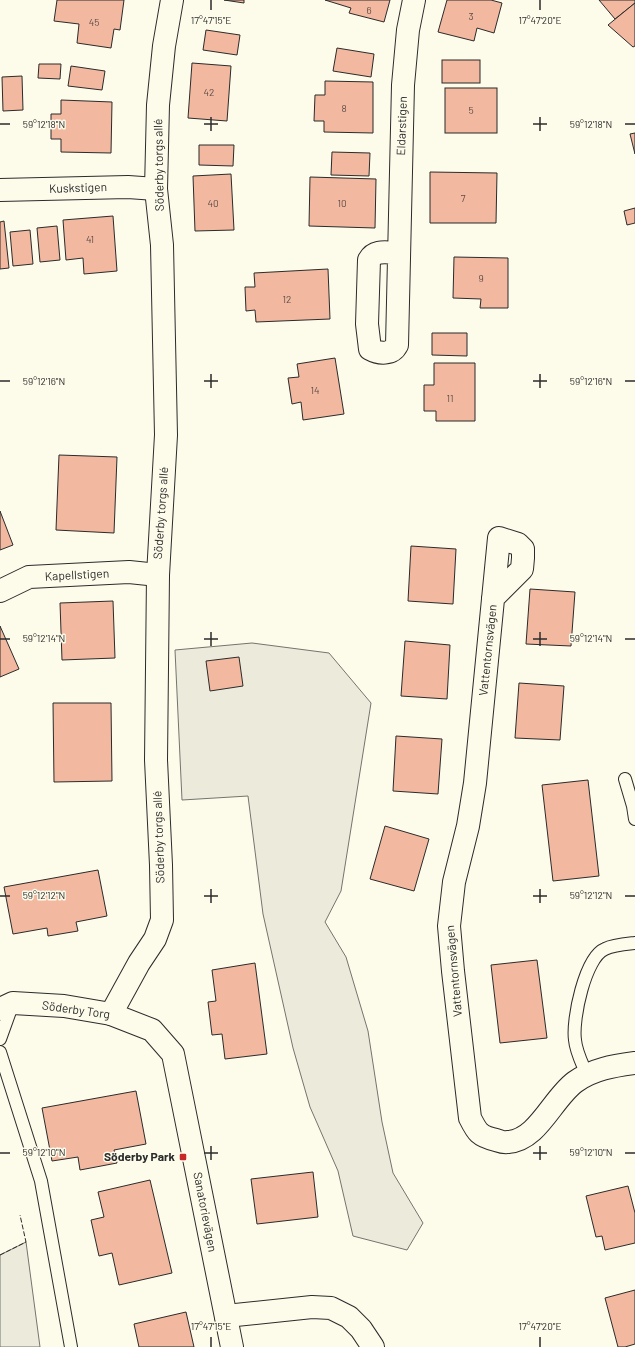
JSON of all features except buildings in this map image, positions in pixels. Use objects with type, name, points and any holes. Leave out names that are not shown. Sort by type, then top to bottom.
[{"type":"street","name":"Söderby torgs allé","points":[[111,1014],[139,964],[156,939],[162,920],[156,760],[158,575],[166,435],[162,245],[156,189],[158,105],[164,46],[172,0]]},
{"type":"street","name":"Eldarstigen","points":[[399,253],[403,85],[408,30],[414,0]]},
{"type":"street","name":"Kuskstigen","points":[[0,190],[128,187],[156,189]]},
{"type":"street","name":"Kapellstigen","points":[[0,591],[29,577],[129,572],[158,575]]},
{"type":"street","name":"Vattentornsvägen","points":[[493,598],[475,783],[468,826],[454,882],[449,926],[470,1118],[477,1133],[483,1137],[507,1143],[520,1139],[533,1131],[574,1083],[587,1075],[608,1066],[635,1063]]},
{"type":"street","name":"Söderby Torg","points":[[6,1006],[64,1006],[111,1014],[152,1030],[173,1054]]},
{"type":"street","name":"Sanatorievägen","points":[[173,1054],[232,1347]]},
{"type":"street","points":[[226,1316],[312,1306],[331,1308],[349,1317],[361,1329],[373,1347]]},
{"type":"lane","points":[[625,779],[633,806],[635,819]]},
{"type":"lane","points":[[587,1075],[574,1038],[574,1021],[590,965],[594,957],[604,949],[635,943]]},
{"type":"lane","points":[[0,1039],[6,1006]]},
{"type":"lane","points":[[0,1052],[41,1181],[71,1347]]},
{"type":"shaded area","points":[[252,643],[329,653],[371,703],[341,891],[325,922],[346,957],[368,1031],[382,1122],[393,1173],[423,1223],[407,1250],[353,1236],[338,1171],[310,1107],[293,1048],[263,914],[248,796],[182,800],[175,650]]},
{"type":"shaded area","points":[[26,1242],[40,1347],[0,1347],[0,1255]]},
{"type":"fence","points":[[0,1255],[26,1242],[20,1215]]},
{"type":"place","name":"Söderby Park","points":[[183,1157]]}]
